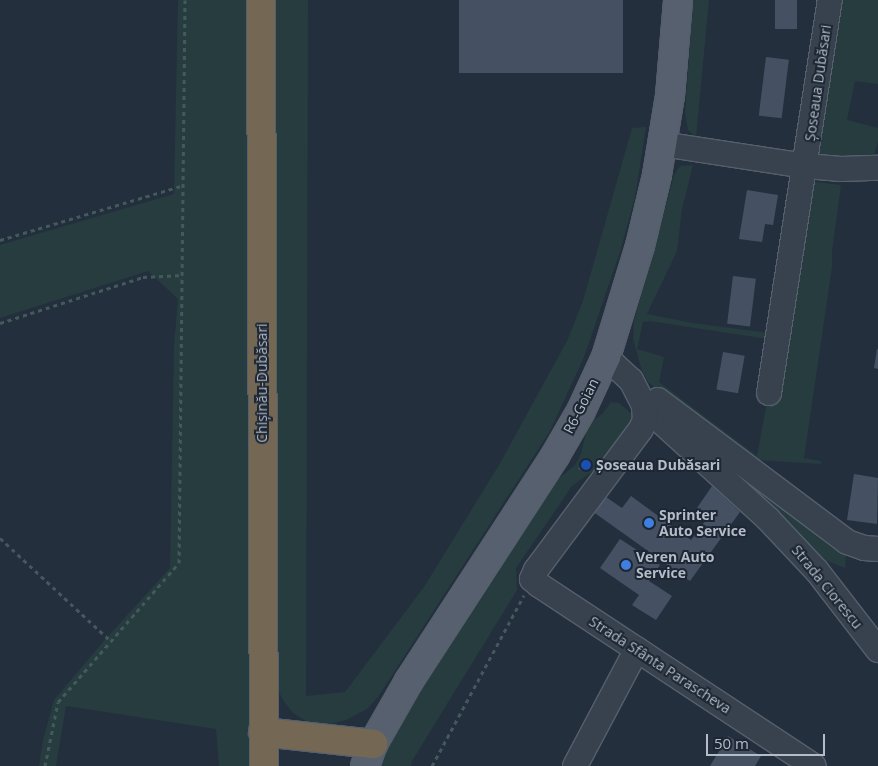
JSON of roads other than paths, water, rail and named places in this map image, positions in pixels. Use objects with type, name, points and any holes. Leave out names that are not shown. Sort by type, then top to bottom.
[{"type":"highway","name":"Chișinău-Dubăsari","points":[[260,0],[264,766]]},
{"type":"highway","points":[[263,732],[369,755]]},
{"type":"main road","name":"R6-Goian","points":[[369,755],[409,681],[546,471],[580,411],[606,357],[640,246],[662,144],[670,96],[678,0]]},
{"type":"street","name":"Șoseaua Dubăsari","points":[[769,393],[806,166],[830,0]]},
{"type":"street","points":[[662,144],[806,166],[841,169],[878,168]]},
{"type":"street","name":"Strada Ciorescu","points":[[606,357],[631,380],[644,406],[768,519],[817,571],[878,650]]},
{"type":"street","points":[[631,380],[847,542],[864,548],[878,549]]},
{"type":"street","name":"Strada Sfânta Parascheva","points":[[644,406],[645,420],[641,429],[536,570],[532,579],[814,766]]},
{"type":"street","points":[[575,766],[637,649]]},
{"type":"place","name":"Șoseaua Dubăsari","points":[[586,465]]},
{"type":"place","name":"Sprinter Auto Service","points":[[649,523]]},
{"type":"place","name":"Veren Auto Service","points":[[626,565]]}]
